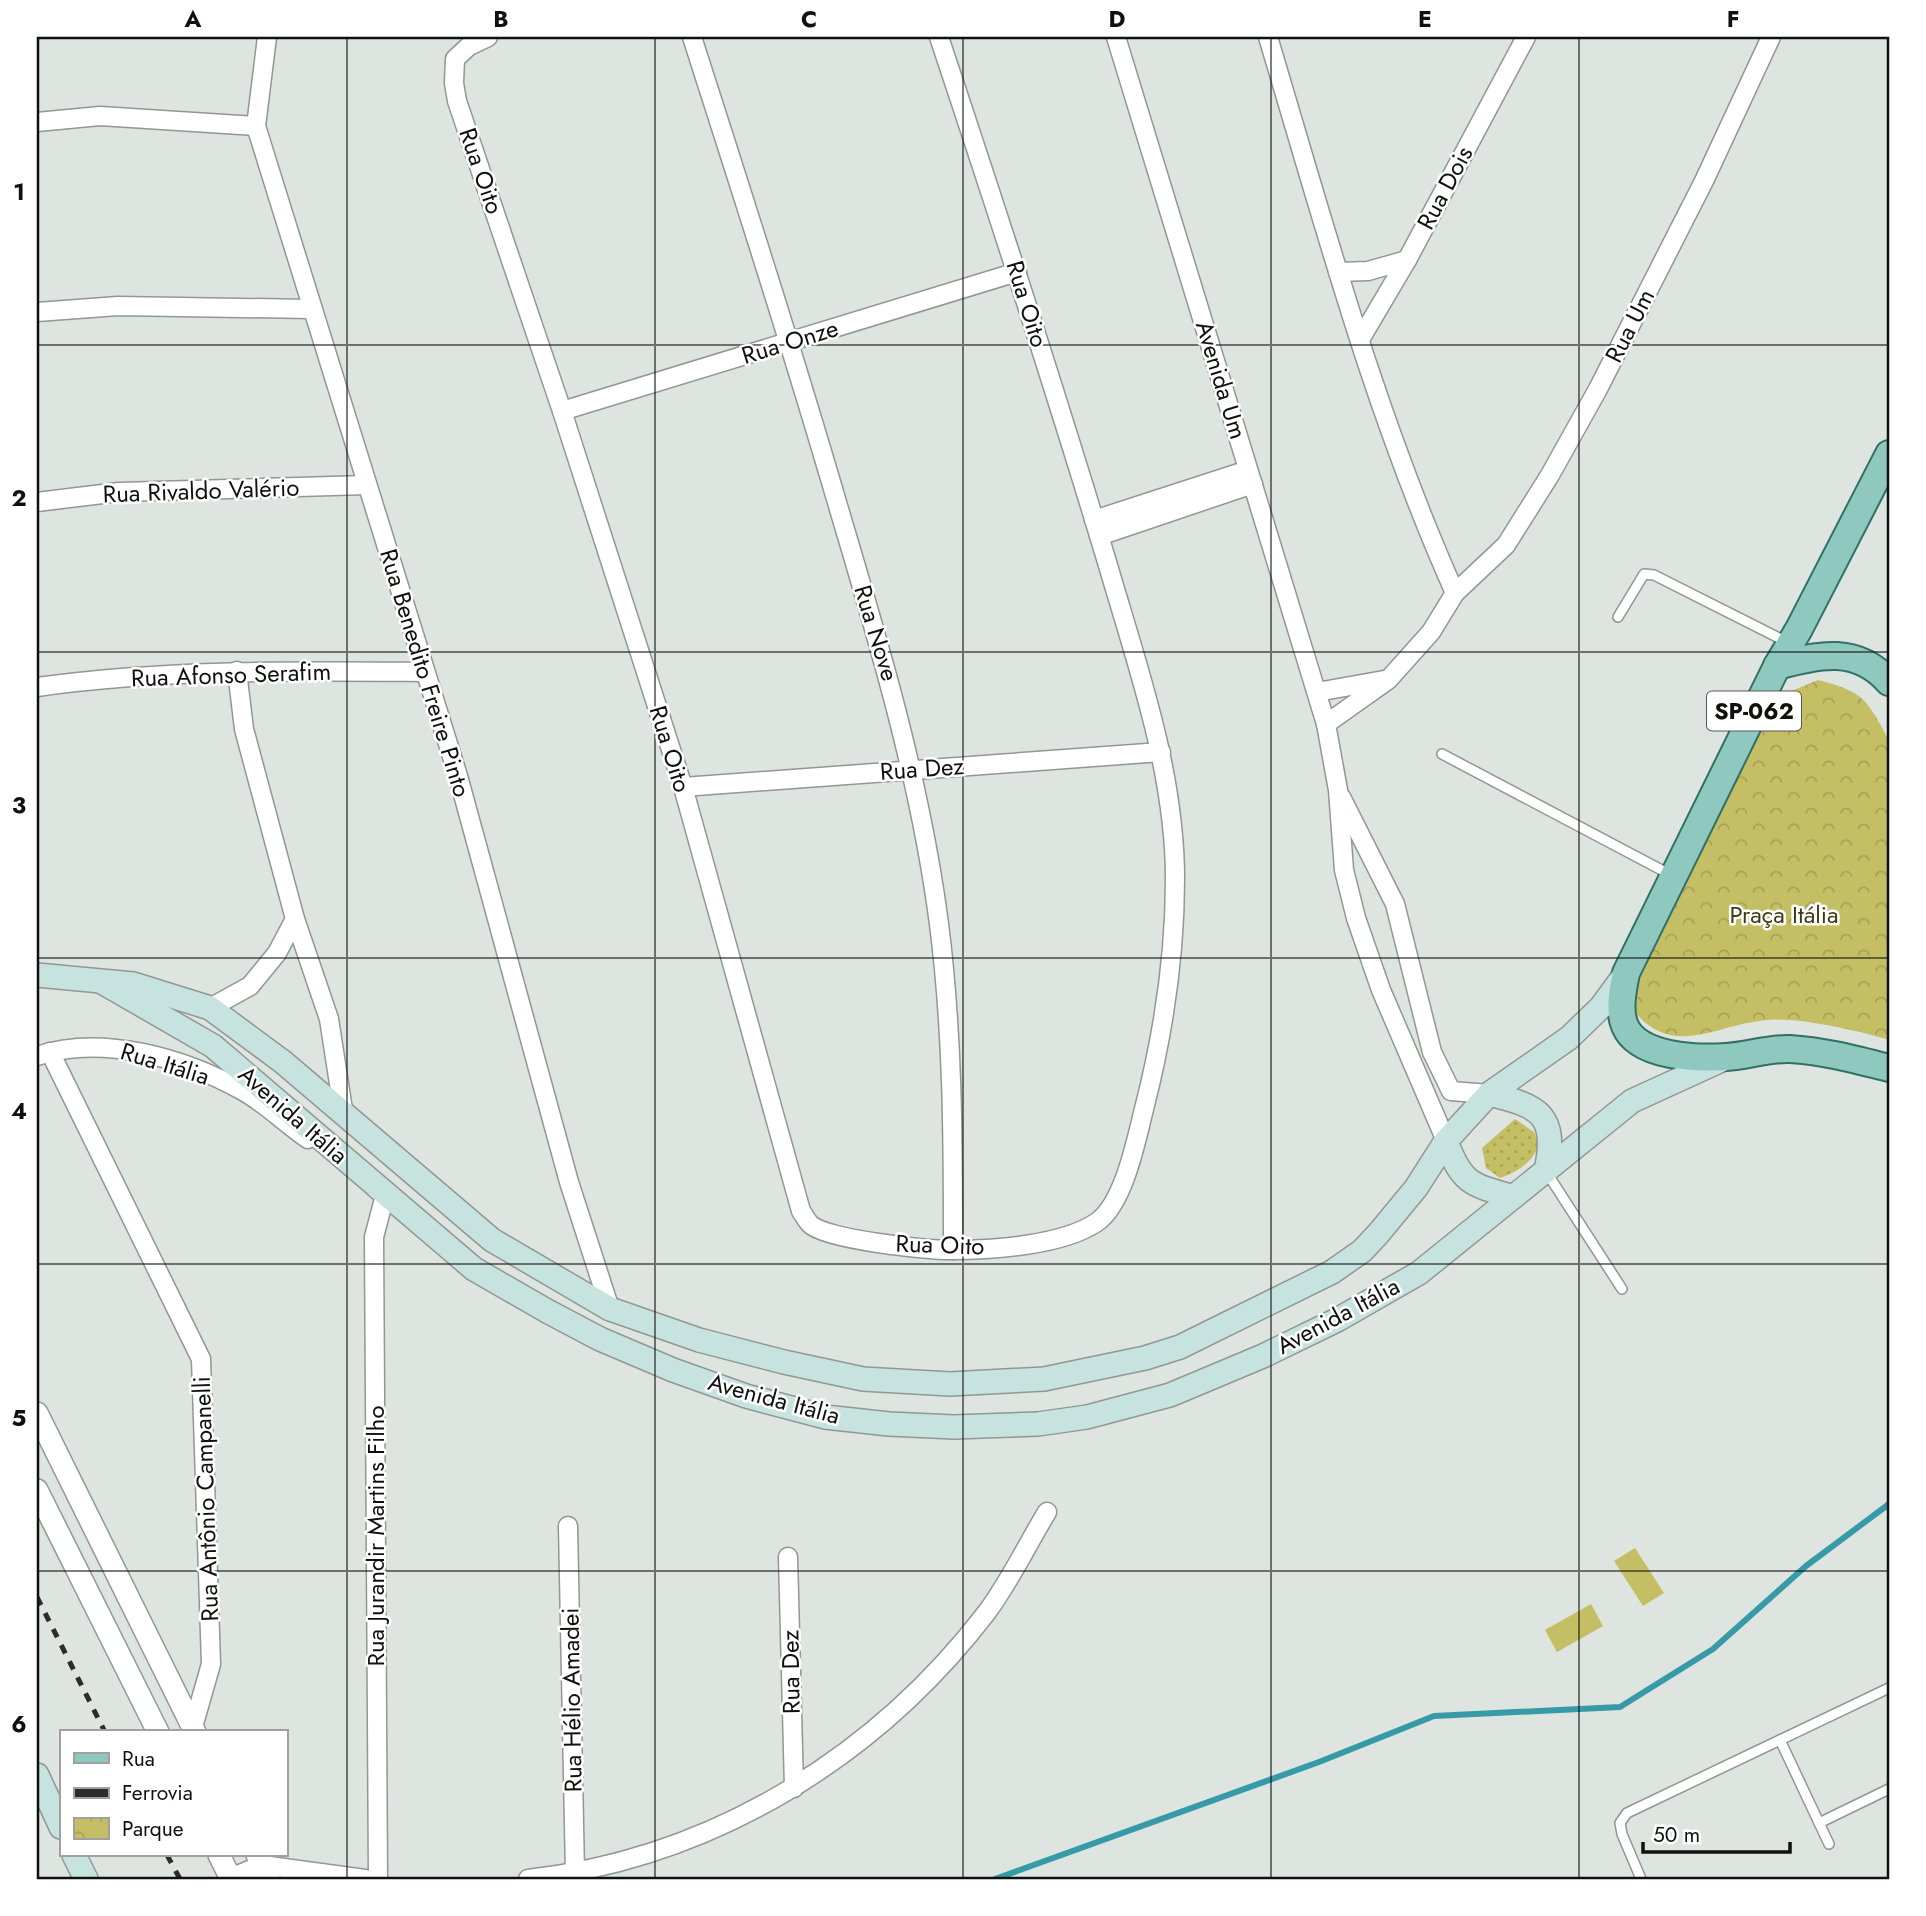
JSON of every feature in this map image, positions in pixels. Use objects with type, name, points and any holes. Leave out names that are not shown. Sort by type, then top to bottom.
[{"type":"main road","name":"SP-062","points":[[1889,454],[1783,655],[1626,973],[1622,1002],[1625,1026],[1637,1042],[1667,1054],[1726,1058],[1787,1049],[1845,1056],[1889,1068]]},
{"type":"main road","name":"SP-062","points":[[1783,655],[1845,656],[1872,664],[1889,682]]},
{"type":"main road","points":[[1511,1196],[1481,1188],[1457,1171],[1446,1141],[1489,1094],[1569,1038],[1601,1007],[1626,973]]},
{"type":"main road","name":"Avenida Itália","points":[[37,975],[133,984],[210,1009],[283,1062],[492,1240],[610,1309],[699,1340],[863,1379],[950,1384],[1044,1378],[1117,1365],[1180,1347],[1332,1272],[1362,1251],[1416,1188],[1446,1141]]},
{"type":"main road","name":"Avenida Itália","points":[[102,982],[213,1046],[384,1195],[474,1269],[600,1339],[673,1370],[746,1396],[825,1417],[954,1427],[1038,1424],[1087,1417],[1170,1395],[1263,1356],[1337,1320],[1419,1273],[1511,1196],[1632,1101],[1726,1058]]},
{"type":"main road","points":[[1489,1094],[1523,1102],[1536,1108],[1546,1119],[1551,1145],[1546,1171]]},
{"type":"main road","points":[[37,1775],[60,1825]]},
{"type":"main road","points":[[74,1856],[86,1879]]},
{"type":"street","name":"Rua Benedito Freire Pinto","points":[[267,37],[256,126],[458,776],[569,1182],[610,1309]]},
{"type":"street","name":"Rua Oito","points":[[488,37],[469,46],[455,59],[455,92],[562,411],[682,787],[801,1211],[811,1226],[838,1235],[893,1245],[953,1250],[1001,1247],[1068,1237],[1100,1221],[1123,1184],[1153,1073],[1169,980],[1175,877],[1161,752],[1097,528],[1017,272],[939,37]]},
{"type":"street","name":"Rua Nove","points":[[692,37],[789,342],[895,695],[911,769],[939,921],[950,1020],[954,1119],[953,1250]]},
{"type":"street","name":"Avenida Um","points":[[1116,37],[1317,692],[1338,790]]},
{"type":"street","points":[[1268,37],[1338,272],[1415,503],[1455,593]]},
{"type":"street","name":"Rua Dois","points":[[1361,338],[1407,260],[1526,37]]},
{"type":"street","name":"Rua Um","points":[[1326,724],[1388,680],[1431,632],[1455,593],[1506,545],[1550,475],[1704,181],[1771,37]]},
{"type":"street","points":[[37,122],[100,116],[256,126]]},
{"type":"street","points":[[1338,272],[1368,271],[1407,260]]},
{"type":"street","name":"Rua Onze","points":[[562,411],[1017,272]]},
{"type":"street","points":[[37,312],[118,306],[311,309]]},
{"type":"street","points":[[1097,528],[1250,477]]},
{"type":"street","name":"Rua Rivaldo Valério","points":[[37,502],[119,492],[367,485]]},
{"type":"street","points":[[237,671],[244,729],[295,919],[329,1018],[344,1116]]},
{"type":"street","name":"Rua Afonso Serafim","points":[[37,687],[79,681],[237,671],[425,672]]},
{"type":"street","points":[[1317,692],[1388,680]]},
{"type":"street","name":"Rua Dez","points":[[682,787],[1161,752]]},
{"type":"street","points":[[1338,790],[1395,904],[1432,1052],[1440,1072],[1451,1091],[1489,1094]]},
{"type":"street","points":[[1338,790],[1344,870],[1356,918],[1381,990],[1446,1141]]},
{"type":"street","points":[[210,1009],[250,986],[277,953],[295,919]]},
{"type":"street","name":"Rua Itália","points":[[43,1054],[85,1046],[114,1047],[159,1058],[213,1078],[244,1092],[384,1195]]},
{"type":"street","name":"Rua Antônio Campanelli","points":[[43,1054],[201,1359],[212,1664],[194,1730]]},
{"type":"street","name":"Rua Jurandir Martins Filho","points":[[378,1879],[374,1237],[384,1195]]},
{"type":"street","points":[[37,1413],[194,1730]]},
{"type":"street","points":[[37,1490],[157,1730]]},
{"type":"street","points":[[528,1879],[575,1874],[670,1847],[794,1788],[848,1753],[925,1685],[988,1610],[1047,1512]]},
{"type":"street","name":"Rua Hélio Amadei","points":[[568,1526],[575,1874]]},
{"type":"street","name":"Rua Dez","points":[[788,1557],[794,1788]]},
{"type":"street","points":[[220,1856],[231,1879],[263,1866],[365,1879]]},
{"type":"lane","points":[[1618,617],[1644,574],[1654,575],[1783,655]]},
{"type":"lane","points":[[1442,754],[1674,877]]},
{"type":"lane","points":[[1546,1171],[1622,1289]]},
{"type":"lane","points":[[1641,1879],[1622,1834],[1620,1823],[1627,1814],[1889,1688]]},
{"type":"lane","points":[[1780,1740],[1829,1844]]},
{"type":"lane","points":[[1819,1823],[1889,1789]]},
{"type":"green space","name":"Praça Itália","points":[[1818,680],[1855,693],[1869,706],[1889,740],[1889,1040],[1829,1026],[1781,1020],[1750,1022],[1697,1035],[1664,1034],[1649,1026],[1634,1011],[1635,972],[1757,738],[1787,693]]},
{"type":"green space","points":[[1515,1119],[1534,1132],[1539,1144],[1524,1166],[1500,1178],[1486,1168],[1482,1148]]},
{"type":"green space","points":[[1635,1548],[1664,1593],[1643,1606],[1614,1561]]},
{"type":"green space","points":[[1591,1604],[1603,1626],[1557,1652],[1545,1630]]},
{"type":"waterway","points":[[995,1879],[1319,1762],[1434,1716],[1620,1707],[1713,1649],[1806,1566],[1889,1504]]},
{"type":"railway","points":[[37,1597],[104,1730]]},
{"type":"railway","points":[[168,1856],[180,1879]]}]
